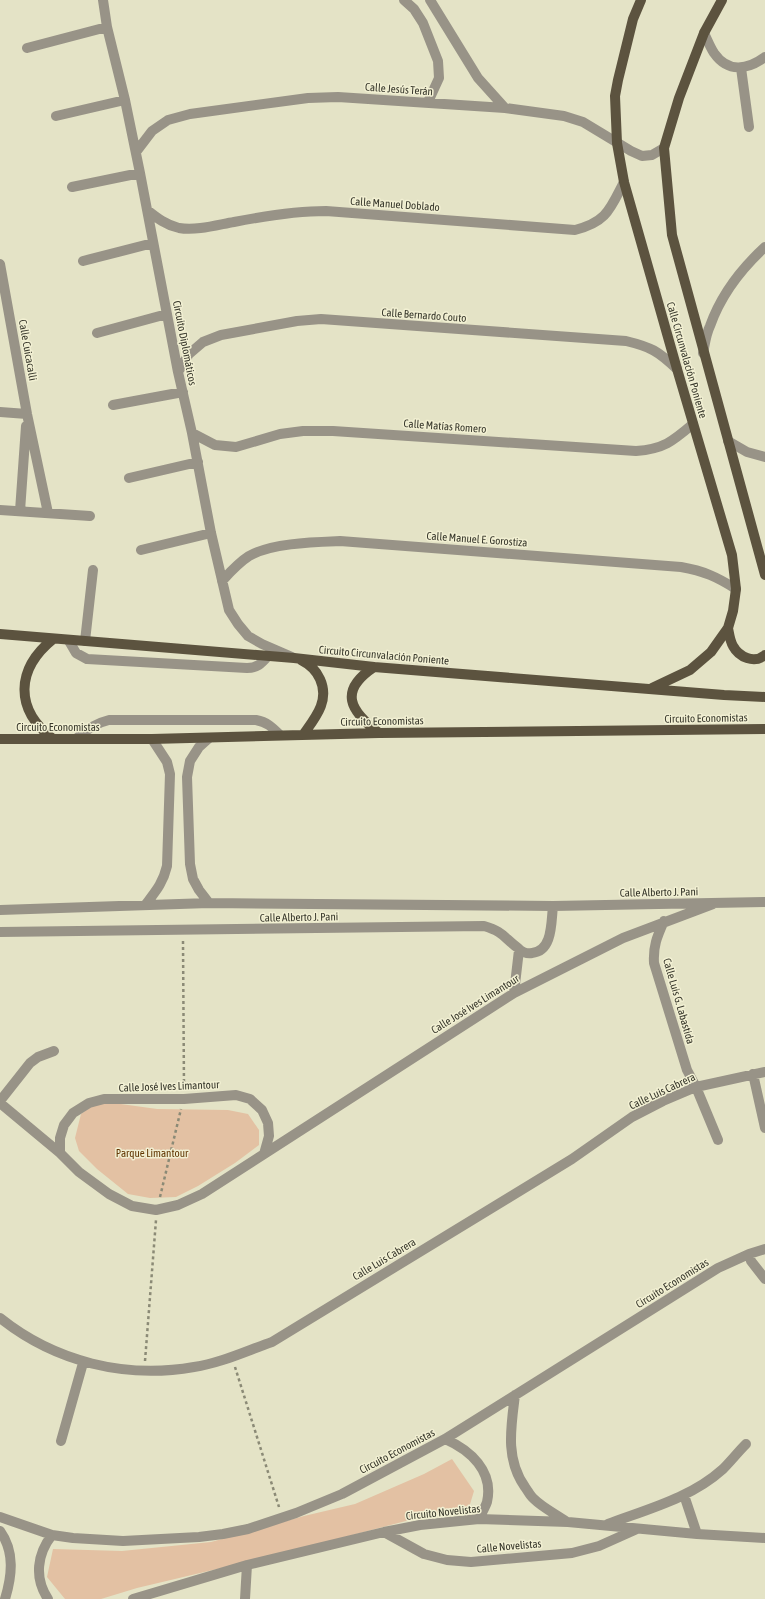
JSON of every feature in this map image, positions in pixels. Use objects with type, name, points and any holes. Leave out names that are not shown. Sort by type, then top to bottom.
[{"type":"main road","name":"Calle Circunvalación Poniente","points":[[641,0],[633,19],[618,80],[616,96],[617,143],[624,182],[732,555],[736,589],[733,611],[728,628],[711,652],[690,670],[650,689]]},
{"type":"main road","name":"Calle Circunvalación Poniente","points":[[722,0],[704,33],[679,98],[664,148],[672,235],[765,575]]},
{"type":"main road","points":[[728,628],[732,645],[739,654],[750,659],[760,659],[765,655]]},
{"type":"main road","name":"Circuito Circunvalación Poniente","points":[[0,634],[69,641],[85,641],[294,658],[374,667],[765,697]]},
{"type":"main road","points":[[53,639],[43,647],[32,661],[26,677],[25,689],[26,701],[35,723],[53,739]]},
{"type":"main road","points":[[294,658],[308,664],[314,670],[319,677],[323,689],[323,702],[320,709],[303,735]]},
{"type":"main road","points":[[374,667],[364,674],[359,681],[352,696],[352,703],[363,719],[379,733]]},
{"type":"main road","name":"Circuito Economistas","points":[[0,739],[152,739],[379,733],[765,729]]},
{"type":"street","name":"Circuito Diplomáticos","points":[[103,0],[107,27],[136,152],[178,372],[198,462],[211,533],[229,610],[248,636],[294,658]]},
{"type":"street","points":[[404,0],[414,9],[423,23],[438,61],[439,78],[428,102]]},
{"type":"street","points":[[430,0],[478,78],[505,108]]},
{"type":"street","points":[[27,48],[107,27]]},
{"type":"street","points":[[704,33],[713,52],[724,64],[741,68],[756,64],[765,57]]},
{"type":"street","points":[[741,68],[749,127]]},
{"type":"street","name":"Calle Jesús Terán","points":[[136,152],[152,131],[168,120],[190,114],[308,98],[338,97],[505,108],[564,116],[583,122],[617,143],[642,156],[652,155],[664,148]]},
{"type":"street","points":[[56,116],[125,100]]},
{"type":"street","points":[[72,187],[140,173]]},
{"type":"street","name":"Calle Manuel Doblado","points":[[147,210],[166,224],[180,228],[197,228],[283,213],[312,211],[574,230],[589,226],[602,219],[612,206],[624,182]]},
{"type":"street","points":[[83,262],[153,243]]},
{"type":"street","points":[[704,353],[709,327],[719,303],[734,280],[765,247]]},
{"type":"street","name":"Calle Cuicacalli","points":[[0,264],[27,414]]},
{"type":"street","points":[[97,333],[167,314]]},
{"type":"street","name":"Calle Bernardo Couto","points":[[178,372],[189,354],[203,342],[221,335],[297,321],[322,320],[626,341],[646,345],[661,353],[677,369]]},
{"type":"street","points":[[112,405],[183,392]]},
{"type":"street","points":[[0,412],[27,414]]},
{"type":"street","points":[[20,511],[27,414]]},
{"type":"street","points":[[27,414],[48,513]]},
{"type":"street","name":"Calle Matías Romero","points":[[192,433],[215,444],[236,447],[280,434],[303,431],[333,431],[636,451],[652,450],[666,445],[693,424]]},
{"type":"street","points":[[728,441],[747,452],[765,457]]},
{"type":"street","points":[[129,478],[198,462]]},
{"type":"street","points":[[0,510],[90,516]]},
{"type":"street","points":[[141,550],[211,533]]},
{"type":"street","name":"Calle Manuel E. Gorostiza","points":[[222,581],[235,567],[251,555],[271,548],[314,542],[340,541],[681,567],[700,570],[717,577],[736,589]]},
{"type":"street","points":[[85,641],[92,570]]},
{"type":"street","points":[[69,641],[76,653],[87,659],[255,668],[268,656]]},
{"type":"street","points":[[77,738],[92,726],[110,720],[256,720],[264,721],[270,724],[280,735]]},
{"type":"street","points":[[209,738],[199,747],[190,761],[187,777],[190,864],[193,879],[209,903]]},
{"type":"street","points":[[146,904],[164,879],[167,866],[168,843],[170,774],[167,762],[152,739]]},
{"type":"street","name":"Calle Alberto J. Pani","points":[[0,910],[209,903],[553,906],[765,902]]},
{"type":"street","name":"Calle José Ives Limantour","points":[[0,1102],[60,1153],[79,1172],[109,1194],[132,1206],[156,1210],[178,1205],[202,1194],[514,993],[624,938],[664,921],[714,904]]},
{"type":"street","points":[[514,993],[519,950],[528,954],[537,952],[547,943],[550,937],[553,906]]},
{"type":"street","name":"Calle Luis G. Labastida","points":[[664,921],[653,949],[654,963],[687,1070],[696,1087],[718,1140]]},
{"type":"street","name":"Calle Alberto J. Pani","points":[[0,932],[484,926],[502,933],[519,950]]},
{"type":"street","points":[[0,1102],[30,1063],[38,1057],[54,1051]]},
{"type":"street","name":"Calle Luis Cabrera","points":[[0,1318],[45,1347],[83,1363],[144,1371],[170,1370],[195,1367],[232,1357],[272,1342],[572,1159],[632,1117],[663,1101],[696,1087],[765,1072]]},
{"type":"street","points":[[753,1074],[765,1128]]},
{"type":"street","name":"Calle José Ives Limantour","points":[[60,1153],[60,1138],[64,1125],[73,1114],[89,1103],[104,1099],[184,1099],[236,1095],[250,1099],[262,1110],[268,1123],[269,1136],[264,1154]]},
{"type":"street","name":"Circuito Economistas","points":[[0,1517],[52,1535],[73,1538],[123,1541],[199,1537],[248,1529],[282,1518],[342,1494],[445,1439],[718,1268],[749,1254],[765,1249]]},
{"type":"street","points":[[749,1254],[751,1261],[765,1279]]},
{"type":"street","points":[[61,1441],[83,1363]]},
{"type":"street","points":[[515,1395],[511,1431],[511,1449],[514,1466],[523,1484],[534,1499],[568,1522]]},
{"type":"street","points":[[445,1439],[467,1451],[474,1458],[486,1477],[488,1489],[487,1503],[479,1519]]},
{"type":"street","points":[[606,1525],[684,1495],[705,1483],[724,1468],[746,1444]]},
{"type":"street","points":[[684,1495],[697,1534]]},
{"type":"street","name":"Circuito Novelistas","points":[[133,1599],[246,1565],[384,1532],[420,1525],[479,1519],[568,1522],[697,1534],[765,1538]]},
{"type":"street","name":"Calle Novelistas","points":[[384,1532],[424,1554],[447,1560],[471,1562],[572,1553],[599,1546],[637,1529]]},
{"type":"street","points":[[0,1530],[9,1550],[11,1563],[11,1576],[5,1599]]},
{"type":"street","points":[[48,1599],[41,1584],[39,1563],[46,1543],[52,1535]]},
{"type":"street","points":[[245,1599],[246,1565]]},
{"type":"path","points":[[144,1371],[156,1210],[184,1099],[183,948]]},
{"type":"path","points":[[232,1357],[282,1518]]},
{"type":"green space","name":"Parque Limantour","points":[[99,1101],[157,1109],[228,1110],[248,1114],[259,1130],[259,1145],[235,1163],[198,1186],[176,1197],[150,1198],[128,1194],[97,1169],[79,1151],[75,1138],[81,1114]]},
{"type":"green space","points":[[452,1459],[474,1491],[468,1511],[421,1517],[276,1555],[137,1588],[101,1599],[65,1599],[47,1577],[53,1549],[122,1551],[211,1542],[304,1516],[355,1504],[424,1474]]}]
